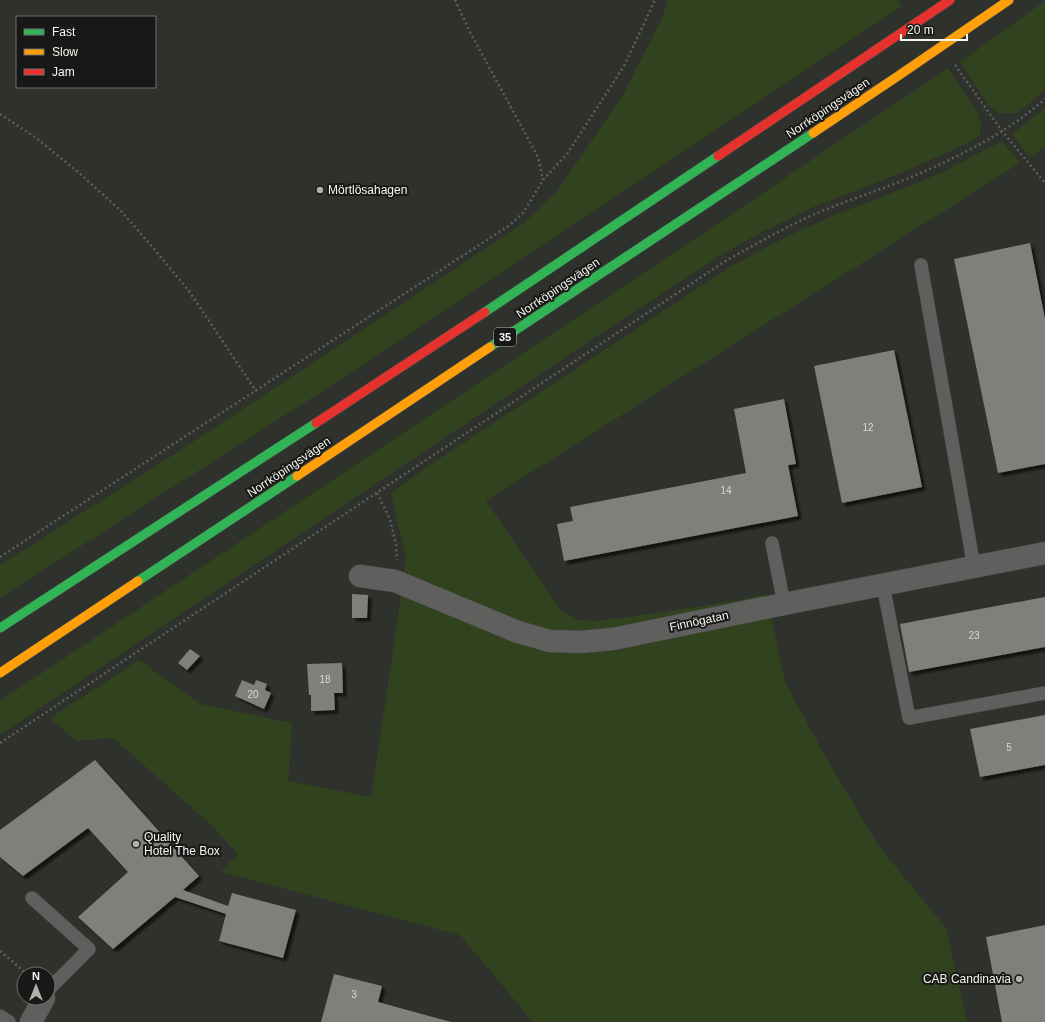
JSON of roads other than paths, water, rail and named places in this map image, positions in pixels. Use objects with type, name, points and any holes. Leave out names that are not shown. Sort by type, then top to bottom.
[{"type":"main road","name":"Norrköpingsvägen","points":[[0,628],[428,350],[950,0]]},
{"type":"main road","name":"Norrköpingsvägen","points":[[0,674],[891,81],[1009,0]]},
{"type":"street","name":"Finnögatan","points":[[360,576],[395,581],[518,632],[550,641],[580,642],[612,639],[1045,553]]},
{"type":"street","points":[[31,1022],[40,1006]]},
{"type":"lane","points":[[920,265],[974,567]]},
{"type":"lane","points":[[772,543],[784,604]]},
{"type":"lane","points":[[883,584],[909,718],[1045,693]]},
{"type":"lane","points":[[32,898],[89,949],[56,982]]},
{"type":"lane","points":[[0,1016],[9,1022]]},
{"type":"place","name":"Mörtlösahagen","points":[[320,190]]},
{"type":"place","name":"Quality Hotel The Box","points":[[136,844]]},
{"type":"place","name":"CAB Candinavia","points":[[1019,979]]}]
